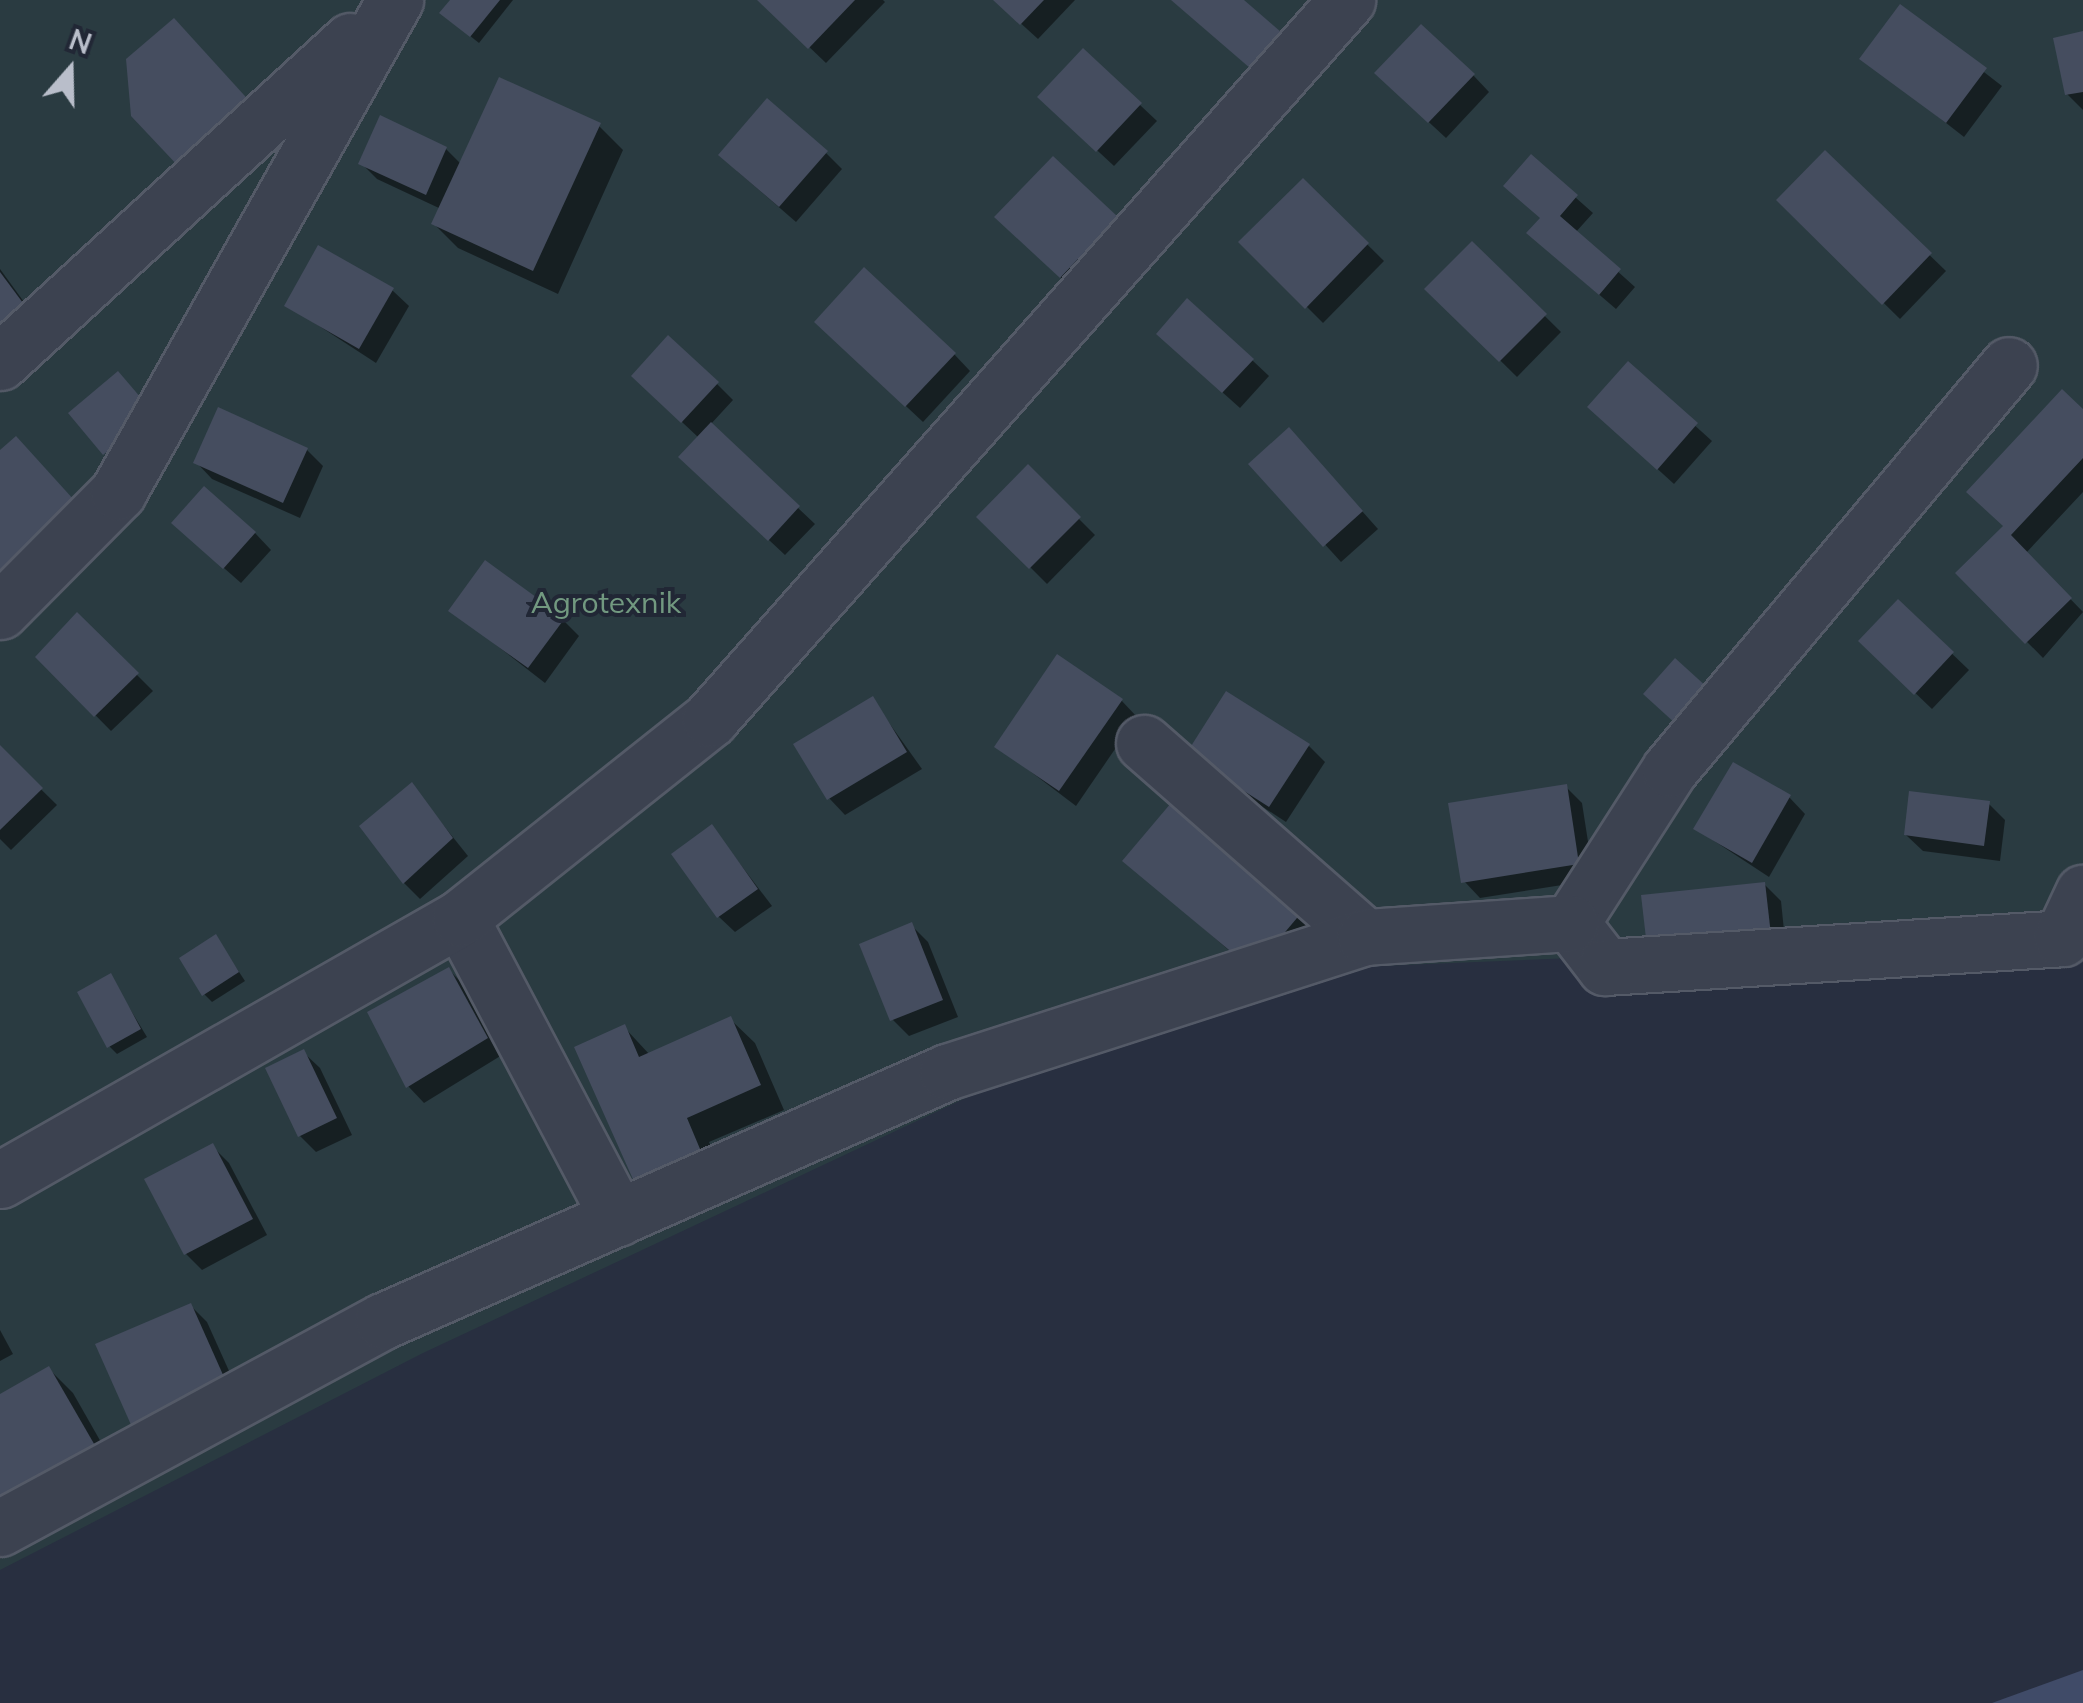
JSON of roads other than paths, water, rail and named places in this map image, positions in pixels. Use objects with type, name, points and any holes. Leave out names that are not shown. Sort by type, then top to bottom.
[{"type":"street","points":[[0,1180],[460,918],[710,720],[1347,0]]},
{"type":"street","points":[[0,362],[390,4]]},
{"type":"street","points":[[0,611],[118,492],[390,4]]},
{"type":"street","points":[[1571,922],[1670,769],[2009,365]]},
{"type":"street","points":[[1144,744],[1365,937]]},
{"type":"street","points":[[1571,922],[1605,968],[2062,938],[2083,894]]},
{"type":"street","points":[[460,918],[618,1218]]},
{"type":"street","points":[[0,1528],[383,1321],[947,1072],[1365,937],[1571,922]]},
{"type":"water","points":[[2083,1670],[2083,1703],[1992,1703]]},
{"type":"park label","name":"Agrotexnik","points":[[606,602]]}]
